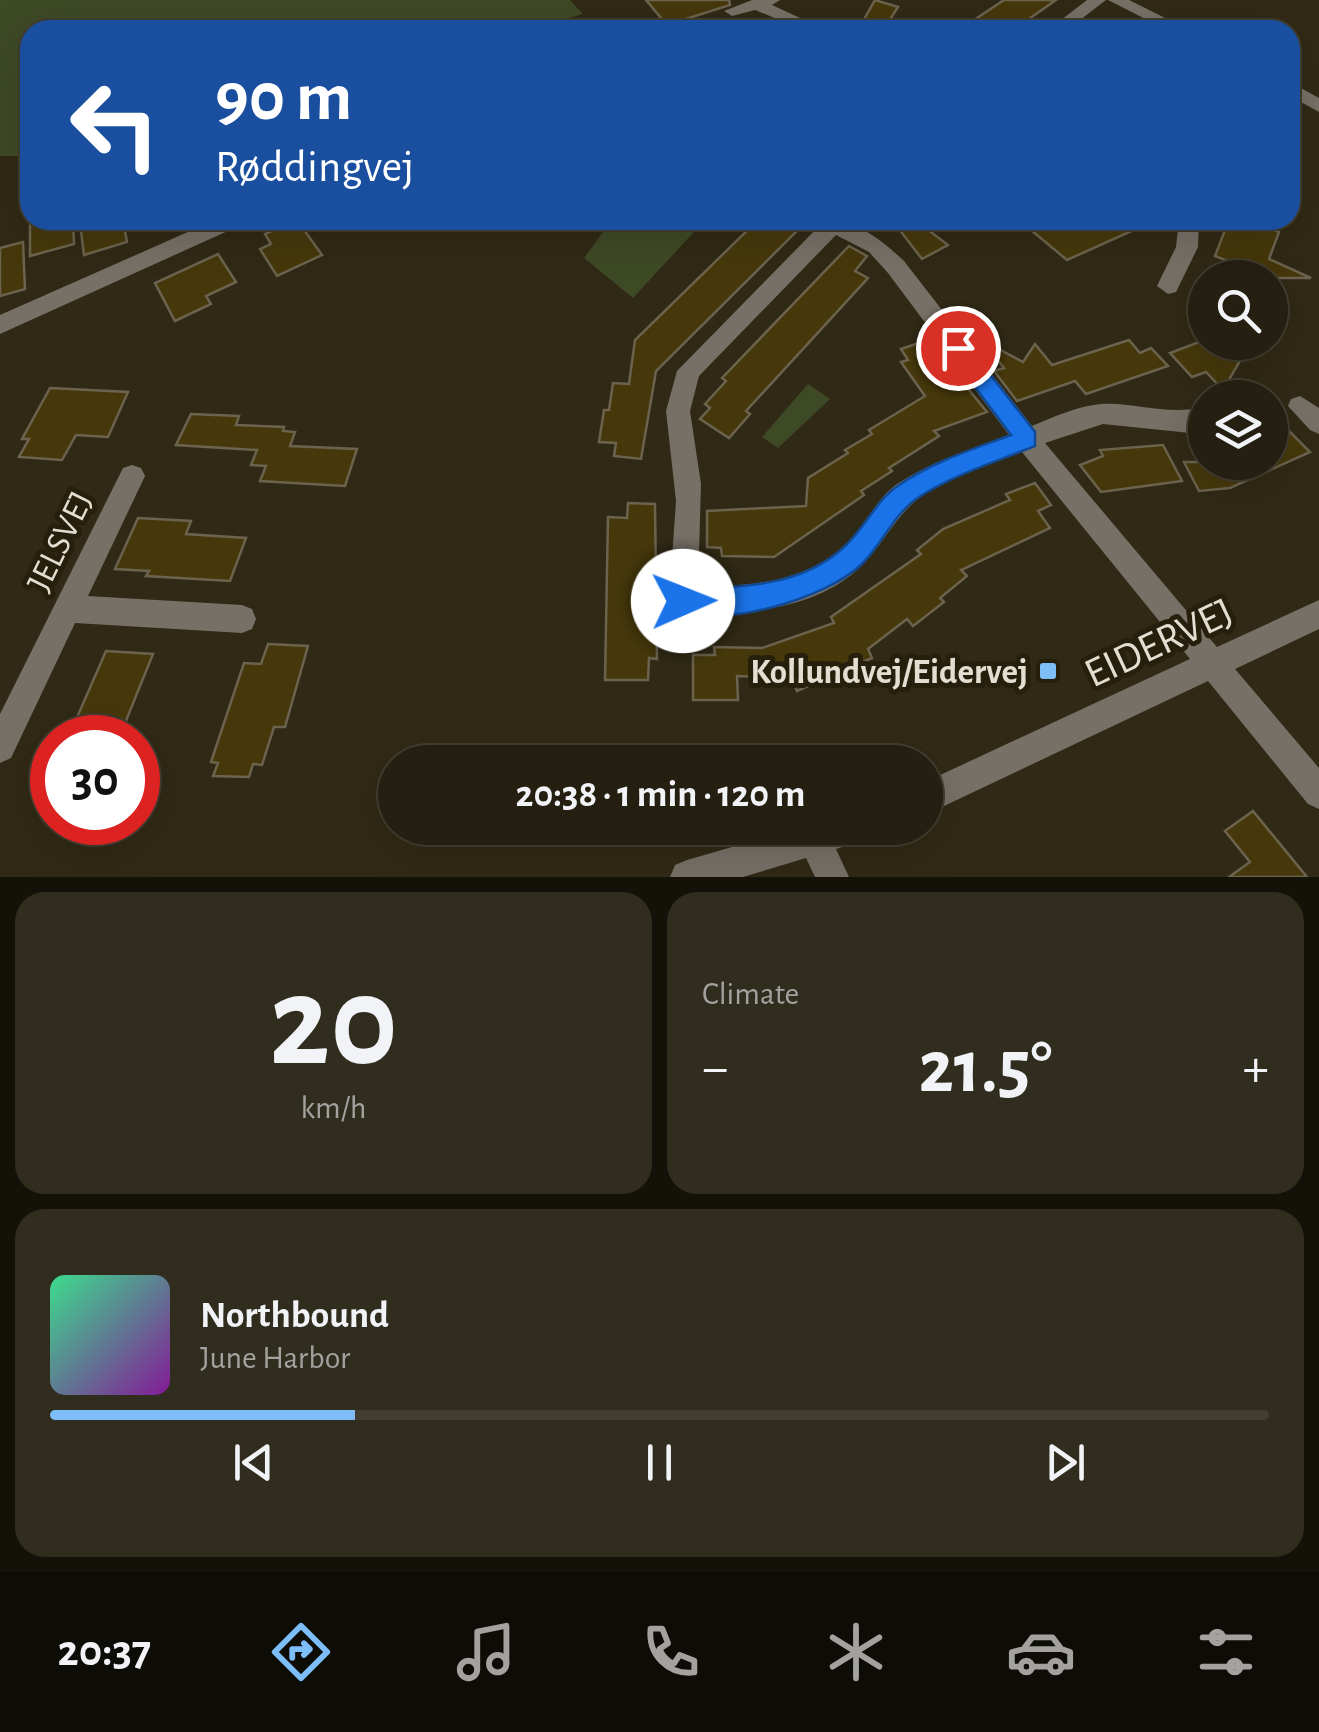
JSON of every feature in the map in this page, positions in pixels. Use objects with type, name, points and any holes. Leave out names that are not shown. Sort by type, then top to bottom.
[{"type":"street","points":[[1070,20],[1098,0]]},
{"type":"street","points":[[1116,0],[1159,20]]},
{"type":"street","points":[[732,11],[764,2],[799,20]]},
{"type":"street","points":[[0,325],[212,230]]},
{"type":"street","points":[[828,230],[690,371],[677,400],[677,429],[687,468],[683,601],[755,600],[806,584],[851,558],[904,494],[951,468],[1027,439],[1102,414],[1188,422]]},
{"type":"street","points":[[849,230],[876,247],[896,267],[1027,439],[1319,792]]},
{"type":"street","points":[[1168,286],[1187,247],[1188,230]]},
{"type":"street","name":"JELSVEJ","points":[[0,747],[132,476]]},
{"type":"street","points":[[67,610],[242,619]]},
{"type":"street","name":"EIDERVEJ","points":[[943,791],[1319,614]]},
{"type":"street","points":[[687,877],[803,845]]},
{"type":"street","points":[[816,845],[832,877]]},
{"type":"green space","points":[[0,0],[570,0],[583,14],[563,20],[20,20],[20,156],[0,156]]},
{"type":"green space","points":[[605,230],[696,230],[633,298],[584,258]]},
{"type":"green space","points":[[808,384],[830,399],[778,448],[762,437]]},
{"type":"building","points":[[646,0],[729,0],[730,5],[683,20],[663,20]]},
{"type":"building","points":[[875,0],[898,7],[890,20],[864,20]]},
{"type":"building","points":[[1004,0],[1056,0],[1027,20],[974,20]]},
{"type":"building","points":[[30,230],[73,230],[74,244],[30,256]]},
{"type":"building","points":[[125,230],[127,242],[84,255],[81,231]]},
{"type":"building","points":[[274,230],[304,230],[322,255],[277,276],[260,249],[271,244],[265,234]]},
{"type":"building","points":[[748,230],[798,230],[656,371],[641,459],[614,456],[616,443],[599,442],[613,383],[629,384],[635,340]]},
{"type":"building","points":[[900,230],[928,230],[948,245],[922,259]]},
{"type":"building","points":[[1031,230],[1134,230],[1067,260]]},
{"type":"building","points":[[1225,230],[1279,232],[1271,260],[1225,260],[1215,256]]},
{"type":"building","points":[[23,242],[25,289],[0,296],[0,248]]},
{"type":"building","points":[[849,246],[867,256],[855,271],[868,278],[746,411],[750,414],[729,438],[700,419],[710,408],[705,404],[726,381],[722,378]]},
{"type":"building","points":[[218,254],[236,282],[206,296],[211,304],[175,321],[155,283]]},
{"type":"building","points":[[1288,268],[1311,278],[1288,278]]},
{"type":"building","points":[[928,340],[987,412],[934,431],[939,436],[889,468],[892,471],[861,491],[864,495],[774,557],[722,556],[721,548],[707,547],[707,511],[806,506],[808,478],[848,453],[845,450],[872,434],[869,430],[925,396],[901,362],[908,360],[901,349]]},
{"type":"building","points":[[982,340],[1023,362],[1035,344],[1052,365],[1129,340],[1140,353],[1151,348],[1168,366],[1086,394],[1075,381],[1017,401],[994,371],[1004,368]]},
{"type":"building","points":[[1188,346],[1188,360],[1240,360],[1229,380],[1214,380],[1206,372],[1192,377],[1170,353]]},
{"type":"building","points":[[50,388],[128,392],[108,437],[76,435],[62,460],[19,457],[29,439],[22,439]]},
{"type":"building","points":[[191,414],[239,416],[236,425],[284,427],[283,431],[295,432],[290,446],[357,449],[345,486],[260,481],[266,466],[251,465],[257,450],[176,445]]},
{"type":"building","points":[[1288,430],[1310,452],[1288,462]]},
{"type":"building","points":[[1163,445],[1182,481],[1101,492],[1080,465],[1103,456],[1100,450]]},
{"type":"building","points":[[1193,480],[1248,480],[1230,488],[1199,491]]},
{"type":"building","points":[[1035,483],[1051,505],[1038,511],[1050,528],[961,570],[967,576],[940,598],[944,602],[913,626],[907,619],[868,649],[872,658],[797,691],[788,669],[763,677],[737,676],[738,700],[693,700],[693,655],[715,655],[714,647],[762,648],[834,623],[831,617],[921,554],[917,550],[943,529],[1010,500],[1006,494]]},
{"type":"building","points":[[628,503],[655,504],[657,659],[649,658],[648,680],[605,680],[608,517],[627,518]]},
{"type":"building","points":[[138,518],[191,521],[186,534],[246,538],[230,581],[146,576],[149,571],[115,569]]},
{"type":"building","points":[[268,644],[308,646],[285,727],[274,727],[262,765],[253,764],[249,777],[213,776],[218,763],[211,762],[244,663],[261,664]]},
{"type":"building","points":[[106,651],[153,654],[128,715],[78,715]]},
{"type":"building","points":[[1253,811],[1307,877],[1229,877],[1250,862],[1225,831]]},
{"type":"place","name":"Kollundvej/Eidervej","points":[[1048,671]]},
{"type":"route","points":[[683,601],[755,600],[806,584],[851,558],[904,494],[951,468],[1027,439],[958,348]]}]
